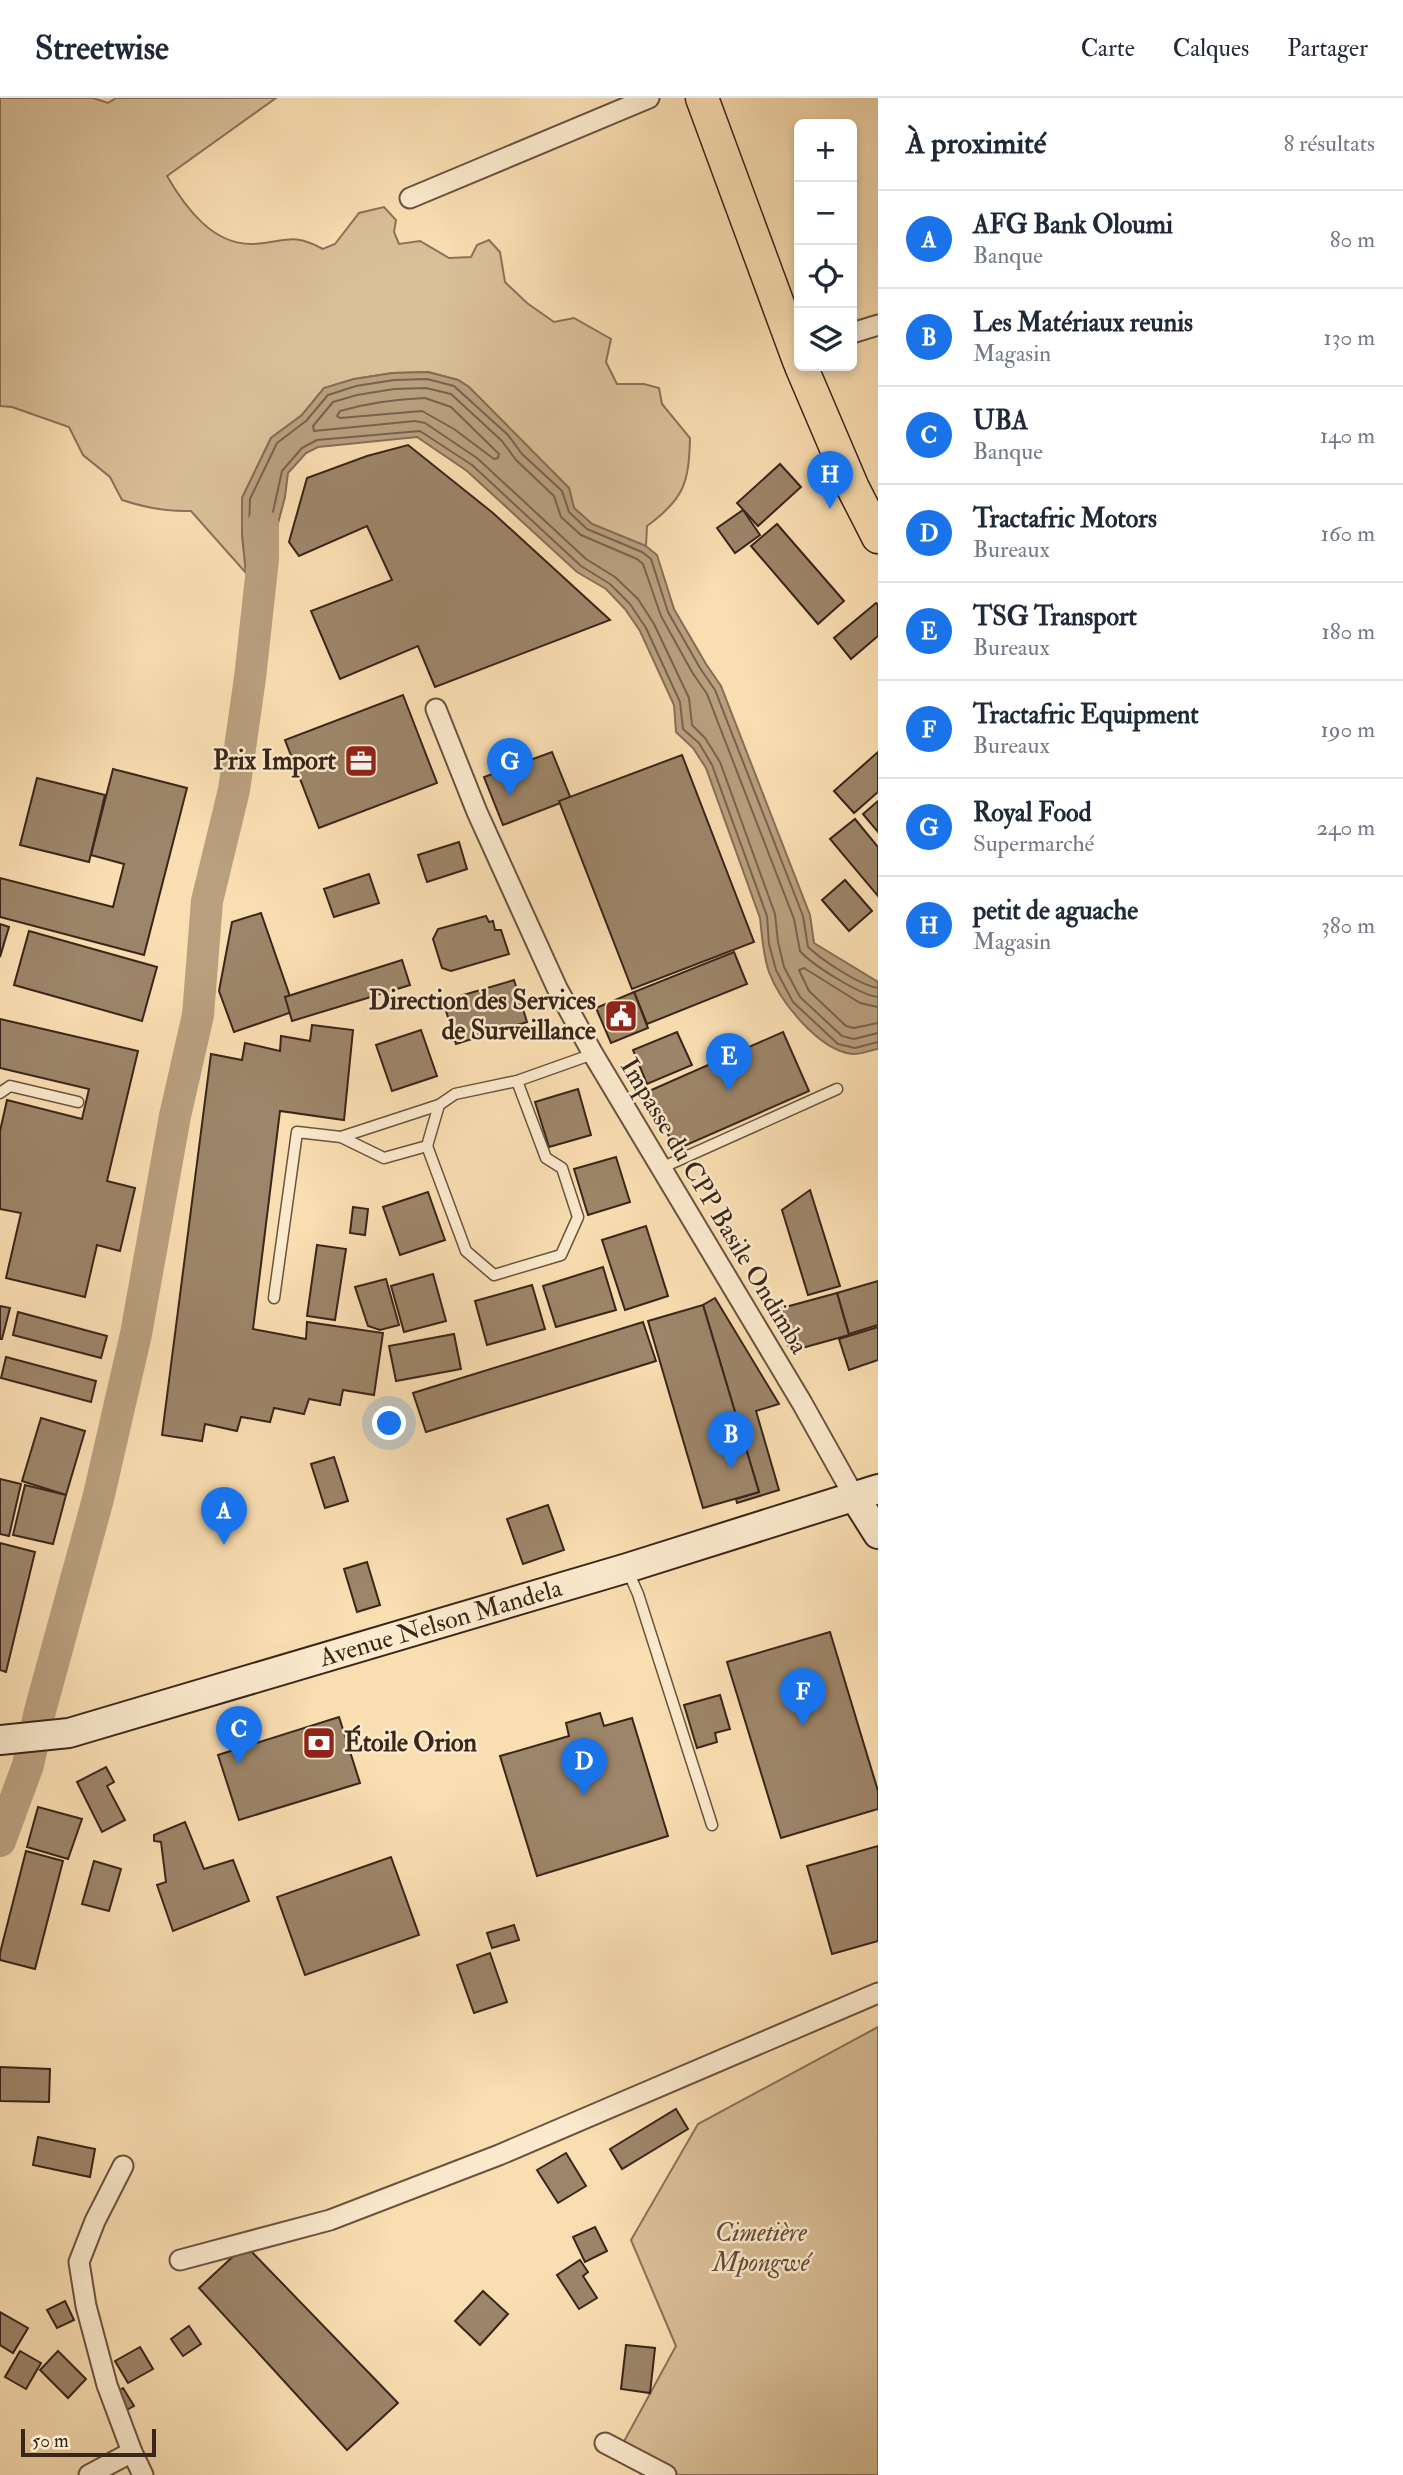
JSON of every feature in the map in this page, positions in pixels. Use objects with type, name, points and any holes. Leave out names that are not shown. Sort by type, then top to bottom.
[{"type":"main road","points":[[702,98],[794,347]]},
{"type":"main road","points":[[720,98],[798,308]]},
{"type":"main road","points":[[803,371],[853,488],[878,537]]},
{"type":"main road","points":[[822,371],[878,499]]},
{"type":"main road","points":[[866,1492],[878,1534]]},
{"type":"main road","name":"Avenue Nelson Mandela","points":[[0,1740],[69,1734],[627,1568],[866,1492]]},
{"type":"street","points":[[410,198],[649,98]]},
{"type":"street","points":[[857,331],[878,325]]},
{"type":"street","name":"Impasse du CPP Basile Ondimba","points":[[436,709],[511,889],[557,988],[593,1054],[802,1403],[866,1492]]},
{"type":"street","points":[[180,2260],[330,2220],[499,2155],[878,1993]]},
{"type":"street","points":[[123,2166],[95,2221],[79,2262],[86,2306],[104,2371],[132,2452],[143,2475]]},
{"type":"street","points":[[605,2443],[666,2475]]},
{"type":"street","points":[[89,2475],[132,2452]]},
{"type":"lane","points":[[341,1137],[439,1105],[455,1094],[517,1081],[593,1054]]},
{"type":"lane","points":[[439,1105],[427,1146],[466,1251],[494,1275],[561,1255],[578,1217],[562,1168],[546,1158],[517,1081]]},
{"type":"lane","points":[[0,1093],[10,1086],[78,1102]]},
{"type":"lane","points":[[660,1168],[836,1089]]},
{"type":"lane","points":[[274,1298],[296,1132],[341,1137],[384,1158],[427,1146]]},
{"type":"lane","points":[[627,1568],[638,1594],[712,1825]]},
{"type":"green space","points":[[0,98],[93,98],[108,103],[116,98],[276,98],[167,176],[182,200],[202,222],[213,232],[239,243],[296,239],[323,249],[335,244],[359,213],[384,207],[396,220],[394,232],[399,244],[420,241],[449,258],[471,257],[477,245],[489,240],[500,252],[505,282],[527,303],[554,322],[574,318],[611,339],[606,362],[617,384],[644,384],[659,388],[662,404],[690,438],[686,478],[677,498],[647,526],[646,546],[592,524],[574,508],[569,488],[469,387],[458,380],[428,372],[393,373],[354,379],[324,388],[302,415],[271,438],[242,498],[246,573],[191,511],[156,509],[122,500],[110,477],[83,455],[69,427],[12,407],[0,406]]},
{"type":"green space","name":"Cimetière Mpongwé","points":[[878,2027],[878,2475],[678,2475],[622,2445],[676,2346],[631,2240],[698,2124]]},
{"type":"water","points":[[428,372],[458,380],[469,387],[569,488],[574,508],[592,524],[646,546],[657,555],[674,609],[721,686],[810,915],[814,943],[878,982],[878,1049],[852,1054],[827,1044],[802,1023],[774,984],[765,959],[760,918],[706,768],[693,748],[676,732],[674,705],[640,631],[625,609],[606,589],[577,572],[467,471],[417,437],[318,447],[306,453],[288,473],[276,531],[276,562],[246,573],[242,498],[271,438],[302,415],[324,388],[354,379],[393,373]]},
{"type":"building","points":[[408,445],[493,513],[610,620],[435,687],[418,646],[340,679],[311,611],[392,580],[367,526],[299,556],[289,542],[307,478],[367,456]]},
{"type":"building","points":[[780,464],[801,487],[758,526],[737,503]]},
{"type":"building","points":[[743,510],[760,535],[735,553],[717,528]]},
{"type":"building","points":[[777,524],[844,601],[818,624],[751,546]]},
{"type":"building","points":[[876,603],[878,636],[851,659],[834,638]]},
{"type":"building","name":"Prix Import","points":[[403,695],[437,783],[319,828],[285,740]]},
{"type":"building","points":[[552,752],[571,799],[503,825],[484,777]]},
{"type":"building","points":[[878,752],[878,792],[854,813],[834,791]]},
{"type":"building","points":[[682,755],[754,942],[632,989],[559,801]]},
{"type":"building","points":[[113,769],[187,788],[144,955],[0,917],[0,878],[113,907],[124,864],[91,855]]},
{"type":"building","points":[[37,778],[105,795],[89,862],[20,845]]},
{"type":"building","points":[[878,801],[878,832],[863,814]]},
{"type":"building","points":[[855,819],[878,847],[878,896],[830,839]]},
{"type":"building","points":[[459,842],[467,869],[427,882],[418,855]]},
{"type":"building","points":[[369,874],[379,903],[334,917],[324,889]]},
{"type":"building","points":[[845,880],[872,911],[849,931],[822,900]]},
{"type":"building","points":[[261,913],[295,1011],[234,1032],[219,991],[232,922]]},
{"type":"building","points":[[486,916],[489,922],[493,921],[495,930],[501,930],[509,954],[451,971],[442,968],[433,939],[438,929]]},
{"type":"building","points":[[0,924],[9,927],[0,957]]},
{"type":"building","points":[[29,931],[157,967],[142,1021],[14,985]]},
{"type":"building","points":[[734,952],[747,984],[647,1024],[634,992]]},
{"type":"building","points":[[402,960],[410,985],[292,1021],[285,997]]},
{"type":"building","points":[[514,980],[527,1022],[456,1044],[443,1001]]},
{"type":"building","name":"Direction des Services de Surveillance","points":[[634,992],[648,1028],[611,1043],[596,1008]]},
{"type":"building","points":[[0,1019],[138,1051],[107,1181],[135,1188],[120,1251],[97,1245],[85,1297],[6,1278],[21,1213],[0,1209],[0,1131],[7,1100],[82,1119],[89,1089],[0,1068]]},
{"type":"building","points":[[312,1025],[353,1030],[344,1120],[280,1111],[253,1329],[306,1339],[307,1322],[383,1333],[374,1395],[343,1390],[340,1405],[309,1399],[304,1414],[274,1408],[270,1422],[241,1417],[237,1431],[205,1424],[202,1441],[162,1435],[211,1054],[242,1060],[245,1043],[280,1051],[281,1036],[310,1041]]},
{"type":"building","points":[[421,1030],[437,1076],[392,1091],[376,1045]]},
{"type":"building","points":[[677,1032],[692,1065],[647,1084],[633,1050]]},
{"type":"building","points":[[783,1032],[809,1091],[675,1150],[649,1091]]},
{"type":"building","points":[[578,1089],[591,1135],[549,1147],[535,1102]]},
{"type":"building","points":[[616,1157],[630,1202],[588,1215],[574,1169]]},
{"type":"building","points":[[810,1190],[840,1286],[808,1295],[782,1210]]},
{"type":"building","points":[[428,1192],[445,1240],[400,1255],[383,1207]]},
{"type":"building","points":[[353,1207],[368,1209],[365,1235],[350,1233]]},
{"type":"building","points":[[646,1226],[668,1296],[625,1310],[602,1240]]},
{"type":"building","points":[[317,1245],[346,1249],[335,1320],[307,1316]]},
{"type":"building","points":[[603,1267],[616,1310],[556,1327],[543,1286]]},
{"type":"building","points":[[433,1274],[446,1321],[404,1332],[391,1286]]},
{"type":"building","points":[[386,1279],[399,1325],[380,1330],[368,1326],[355,1287]]},
{"type":"building","points":[[878,1281],[878,1325],[849,1334],[837,1293]]},
{"type":"building","points":[[532,1285],[545,1329],[487,1345],[475,1301]]},
{"type":"building","points":[[837,1293],[849,1335],[791,1351],[771,1311]]},
{"type":"building","points":[[715,1298],[779,1404],[756,1411],[779,1490],[737,1503],[736,1499],[759,1492],[703,1305]]},
{"type":"building","points":[[703,1305],[759,1492],[703,1508],[648,1321]]},
{"type":"building","points":[[0,1306],[10,1308],[2,1339],[0,1339]]},
{"type":"building","points":[[18,1312],[107,1336],[101,1358],[13,1335]]},
{"type":"building","points":[[643,1322],[656,1361],[426,1432],[413,1393]]},
{"type":"building","points":[[878,1327],[878,1360],[849,1370],[839,1339]]},
{"type":"building","points":[[454,1334],[461,1369],[396,1381],[389,1346]]},
{"type":"building","points":[[6,1357],[96,1381],[91,1402],[1,1378]]},
{"type":"building","points":[[41,1418],[85,1431],[66,1495],[22,1481]]},
{"type":"building","points":[[334,1457],[348,1501],[325,1508],[311,1464]]},
{"type":"building","points":[[0,1479],[21,1484],[9,1536],[0,1534]]},
{"type":"building","points":[[25,1485],[66,1495],[53,1544],[13,1535]]},
{"type":"building","points":[[548,1505],[564,1550],[523,1564],[507,1519]]},
{"type":"building","points":[[0,1543],[35,1552],[6,1672],[0,1670]]},
{"type":"building","points":[[367,1562],[380,1605],[357,1612],[344,1569]]},
{"type":"building","points":[[830,1632],[878,1791],[878,1809],[781,1838],[727,1662]]},
{"type":"building","points":[[720,1695],[730,1729],[715,1733],[717,1742],[697,1748],[684,1705]]},
{"type":"building","points":[[600,1713],[604,1726],[632,1718],[668,1836],[537,1876],[500,1756],[569,1736],[566,1723]]},
{"type":"building","points":[[339,1717],[360,1783],[239,1820],[218,1755]]},
{"type":"building","points":[[106,1767],[114,1782],[107,1786],[125,1820],[102,1832],[77,1782]]},
{"type":"building","points":[[38,1807],[82,1819],[68,1859],[27,1847]]},
{"type":"building","points":[[185,1822],[204,1869],[233,1860],[249,1901],[173,1931],[157,1885],[166,1882],[161,1842],[154,1841],[154,1835]]},
{"type":"building","points":[[878,1846],[878,1941],[832,1954],[807,1866]]},
{"type":"building","points":[[26,1851],[63,1861],[35,1969],[0,1960]]},
{"type":"building","points":[[391,1857],[419,1935],[305,1975],[277,1897]]},
{"type":"building","points":[[94,1861],[121,1869],[109,1911],[82,1904]]},
{"type":"building","points":[[514,1925],[519,1940],[492,1948],[487,1933]]},
{"type":"building","points":[[490,1953],[507,2002],[474,2013],[457,1965]]},
{"type":"building","points":[[0,2067],[50,2069],[49,2102],[0,2101]]},
{"type":"building","points":[[676,2109],[688,2129],[622,2169],[610,2149]]},
{"type":"building","points":[[38,2137],[95,2149],[90,2177],[33,2165]]},
{"type":"building","points":[[566,2153],[586,2186],[558,2203],[537,2170]]},
{"type":"building","points":[[595,2227],[607,2251],[585,2262],[573,2237]]},
{"type":"building","points":[[248,2248],[398,2403],[347,2450],[199,2288],[239,2251]]},
{"type":"building","points":[[580,2260],[588,2272],[583,2276],[597,2298],[579,2309],[557,2275]]},
{"type":"building","points":[[483,2291],[508,2314],[480,2345],[455,2321]]},
{"type":"building","points":[[65,2301],[74,2320],[57,2328],[47,2310]]},
{"type":"building","points":[[0,2312],[28,2328],[13,2353],[0,2345]]},
{"type":"building","points":[[189,2326],[201,2344],[183,2356],[171,2339]]},
{"type":"building","points":[[626,2345],[655,2348],[650,2393],[621,2389]]},
{"type":"building","points":[[140,2347],[153,2369],[128,2383],[115,2361]]},
{"type":"building","points":[[20,2351],[41,2363],[26,2389],[5,2377]]},
{"type":"building","points":[[58,2351],[86,2379],[68,2398],[40,2370]]},
{"type":"building","points":[[123,2388],[134,2406],[116,2416],[105,2399]]},
{"type":"waterway","points":[[0,1841],[28,1765],[40,1711],[98,1499],[136,1334],[175,1116],[198,1015],[207,901],[234,790],[250,678],[263,559],[263,525]]},
{"type":"place","name":"petit de aguache","points":[[830,509]]},
{"type":"place","name":"Prix Import","points":[[361,761]]},
{"type":"place","name":"Royal Food","points":[[510,796]]},
{"type":"place","name":"Direction des Services de Surveillance","points":[[621,1016]]},
{"type":"place","name":"TSG Transport","points":[[729,1091]]},
{"type":"place","name":"Les Matériaux reunis","points":[[731,1469]]},
{"type":"place","name":"AFG Bank Oloumi","points":[[224,1545]]},
{"type":"place","name":"Tractafric Equipment","points":[[803,1726]]},
{"type":"place","name":"Étoile Orion","points":[[319,1743]]},
{"type":"place","name":"UBA","points":[[239,1764]]},
{"type":"place","name":"Tractafric Motors","points":[[584,1796]]}]
